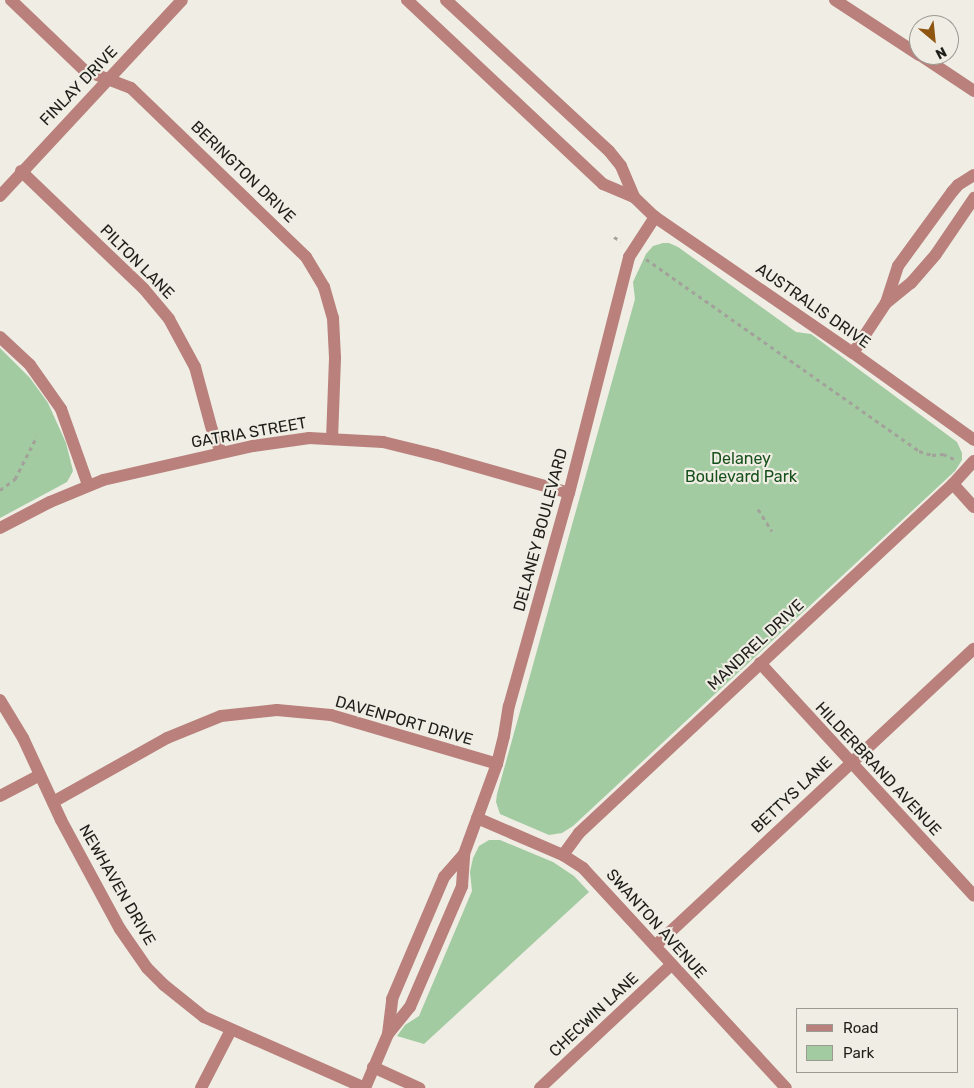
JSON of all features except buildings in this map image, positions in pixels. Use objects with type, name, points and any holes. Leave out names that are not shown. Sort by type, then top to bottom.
[{"type":"street","name":"BERINGTON DRIVE","points":[[11,0],[84,70],[131,88],[280,229],[306,257],[317,273],[329,303],[334,334],[332,438]]},
{"type":"street","name":"FINLAY DRIVE","points":[[0,196],[21,171],[182,0]]},
{"type":"street","name":"AUSTRALIS DRIVE","points":[[407,0],[603,184],[634,197],[655,216],[853,353],[974,440]]},
{"type":"street","name":"AUSTRALIS DRIVE","points":[[446,0],[609,151],[621,166],[634,197]]},
{"type":"street","points":[[836,0],[909,48]]},
{"type":"street","points":[[934,65],[974,91]]},
{"type":"street","name":"PILTON LANE","points":[[21,171],[144,288],[169,319],[195,367],[212,430],[221,452]]},
{"type":"street","points":[[853,353],[886,303],[898,266],[952,192],[958,185],[974,175]]},
{"type":"street","points":[[886,303],[911,284],[936,254],[974,198]]},
{"type":"street","name":"DELANEY BOULEVARD","points":[[365,1088],[388,1034],[410,1007],[462,886],[464,854],[497,764],[509,706],[569,493],[629,258],[655,216]]},
{"type":"street","points":[[0,337],[30,365],[61,409],[88,485]]},
{"type":"street","name":"GATRIA STREET","points":[[0,528],[88,485],[116,476],[221,452],[282,441],[332,438],[383,442],[569,493]]},
{"type":"street","name":"MANDREL DRIVE","points":[[563,855],[579,833],[954,484],[971,464]]},
{"type":"street","points":[[954,484],[974,506]]},
{"type":"street","name":"BETTYS LANE","points":[[655,946],[974,649]]},
{"type":"street","name":"HILDERBRAND AVENUE","points":[[760,663],[974,896]]},
{"type":"street","name":"NEWHAVEN DRIVE","points":[[0,700],[23,738],[53,802],[120,929],[147,968],[184,1003],[204,1017],[365,1088]]},
{"type":"street","name":"DAVENPORT DRIVE","points":[[53,802],[167,738],[221,716],[277,710],[331,715],[497,764]]},
{"type":"street","points":[[0,796],[40,775]]},
{"type":"street","name":"SWANTON AVENUE","points":[[477,818],[563,855],[583,868],[786,1088]]},
{"type":"street","name":"DELANEY BOULEVARD","points":[[388,1034],[392,999],[395,990],[444,877],[464,854]]},
{"type":"street","name":"CHECWIN LANE","points":[[540,1088],[671,965]]},
{"type":"street","points":[[201,1088],[231,1030]]},
{"type":"street","points":[[373,1067],[419,1088]]},
{"type":"path","points":[[614,237],[919,451],[932,455],[943,454],[971,464]]},
{"type":"path","points":[[0,490],[15,479],[37,436]]},
{"type":"path","points":[[758,509],[772,531]]},
{"type":"green space","name":"Delaney Boulevard Park","points":[[669,243],[678,247],[796,332],[811,334],[957,442],[962,453],[962,460],[955,471],[573,826],[562,833],[549,835],[500,814],[496,802],[497,794],[635,299],[633,282],[646,254],[653,246]]},
{"type":"green space","points":[[0,348],[30,378],[48,403],[66,443],[73,471],[67,482],[0,518]]},
{"type":"green space","points":[[489,840],[500,840],[553,862],[574,876],[589,892],[424,1044],[397,1036],[405,1025],[419,1016],[472,891],[470,872],[473,858],[479,846]]}]
